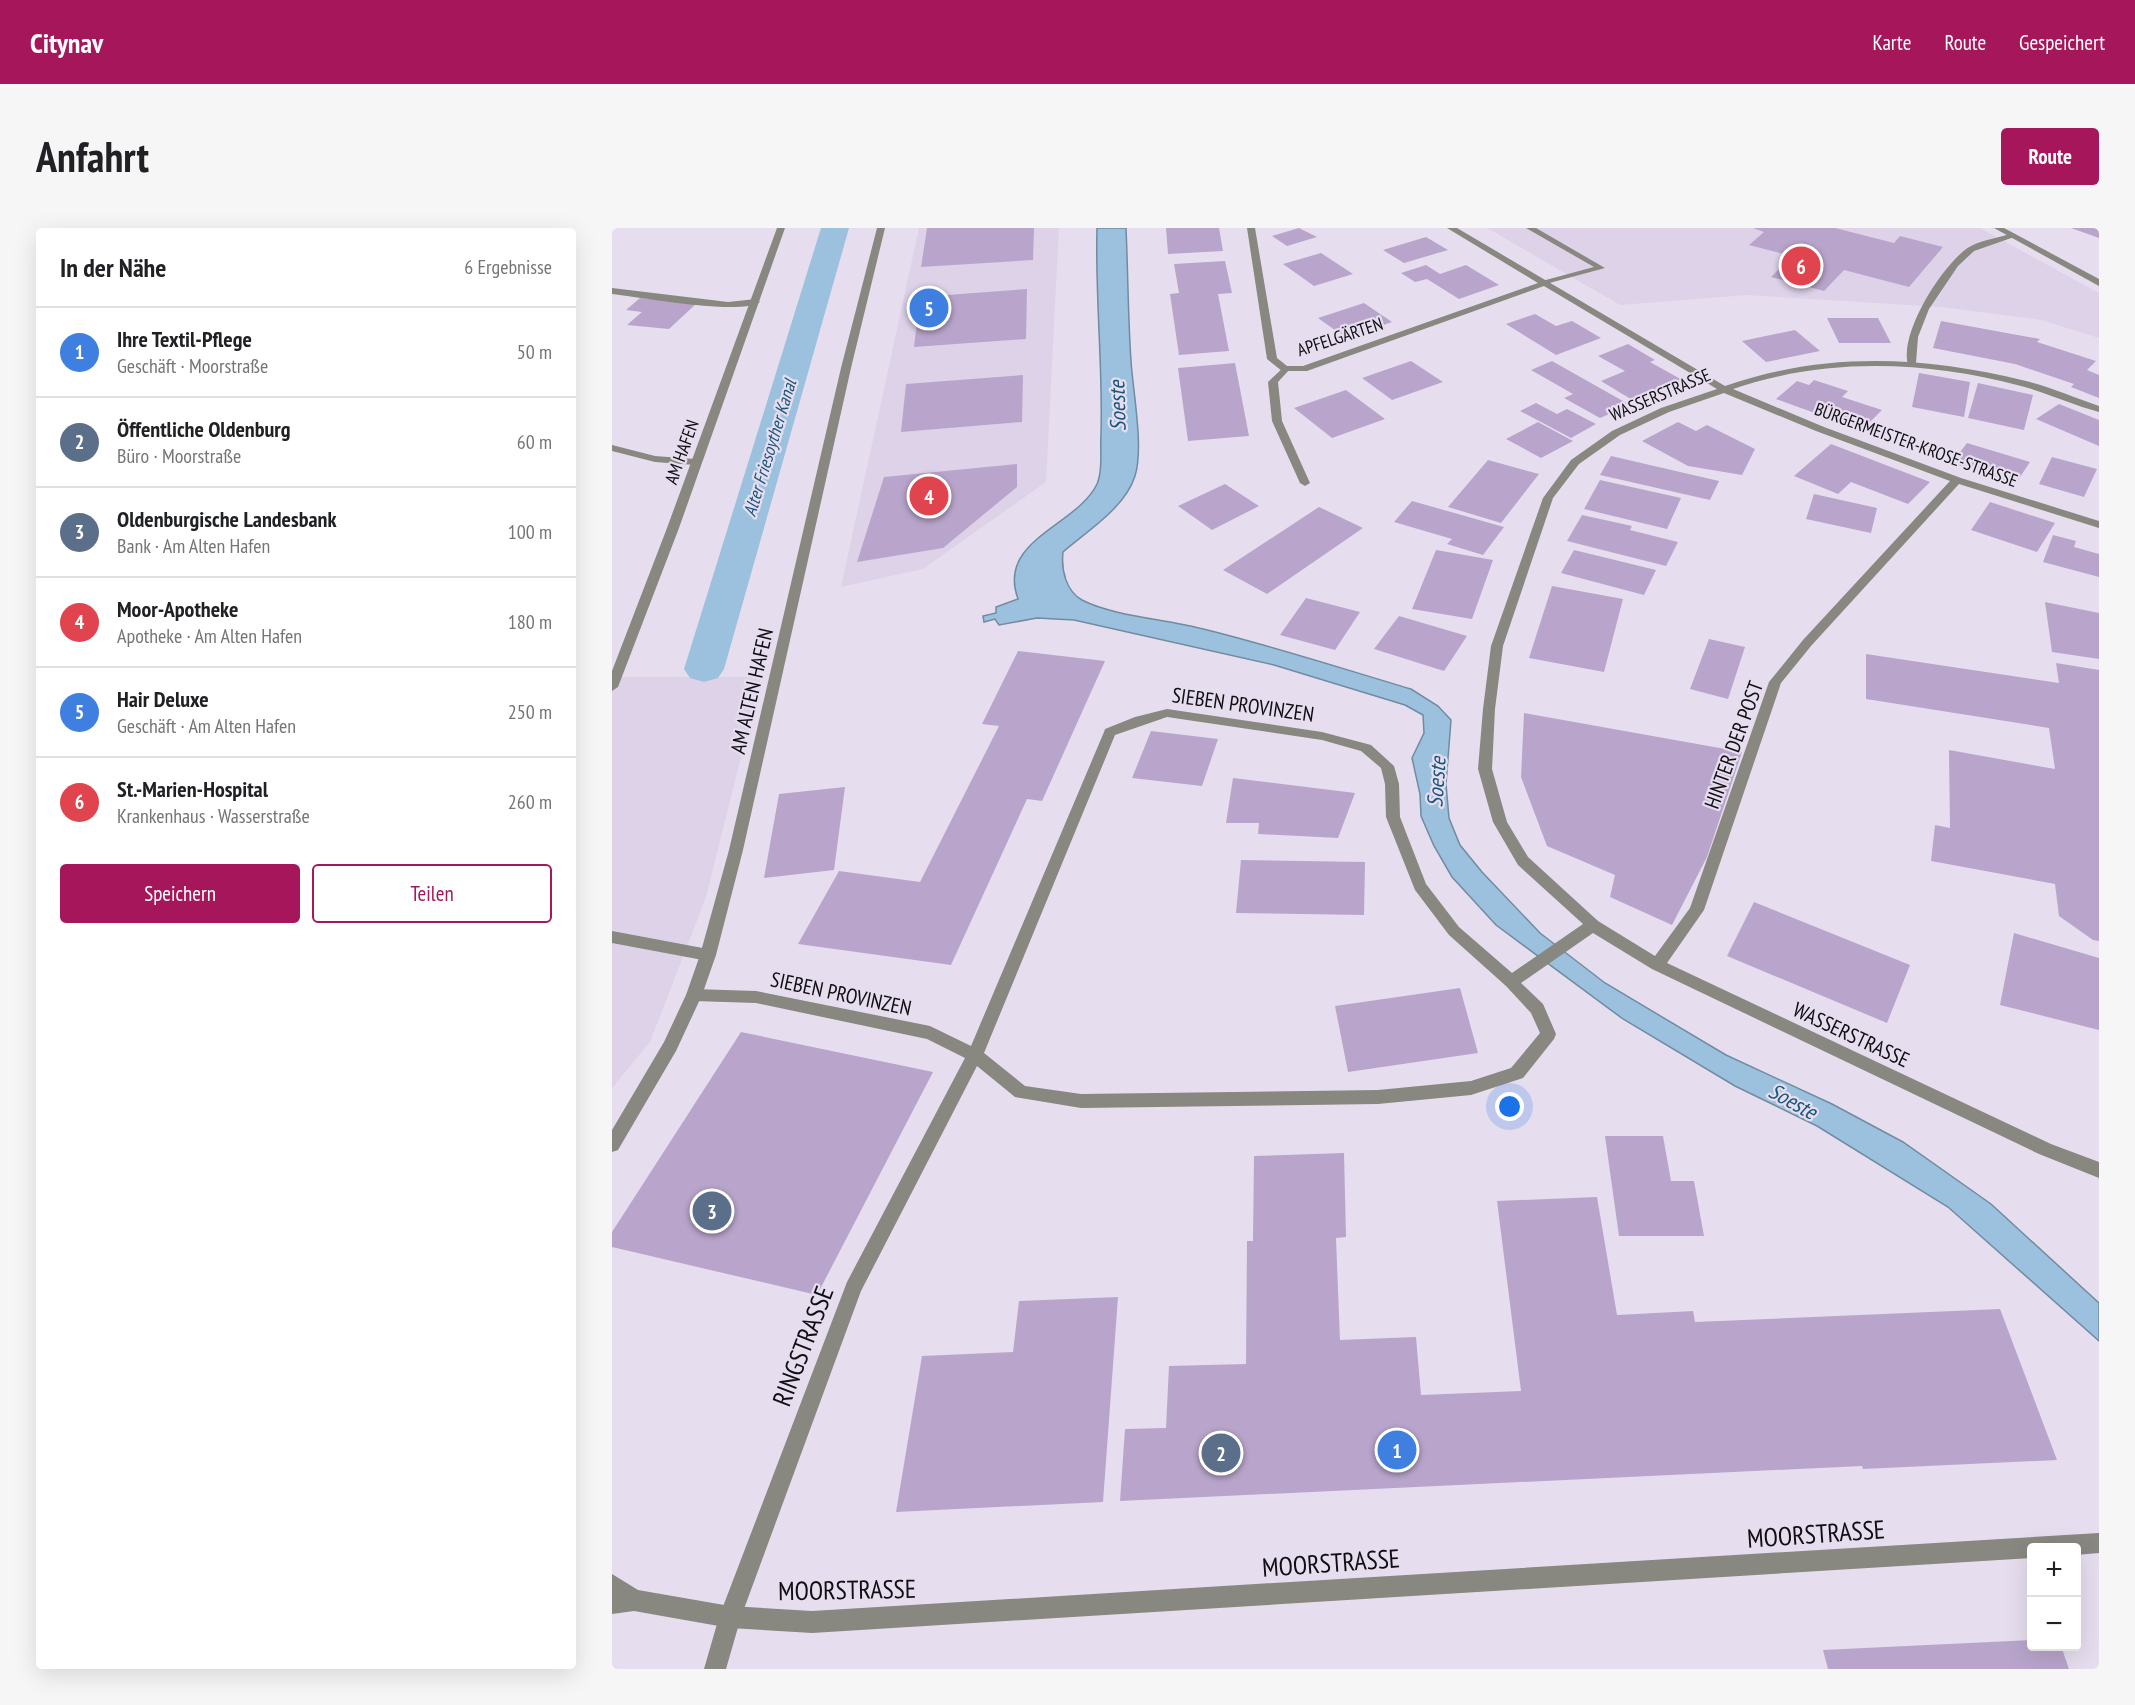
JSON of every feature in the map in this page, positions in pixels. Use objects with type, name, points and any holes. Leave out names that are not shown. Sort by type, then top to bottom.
[{"type":"street","name":"AM HAFEN","points":[[612,687],[673,528],[781,228]]},
{"type":"street","name":"AM ALTEN HAFEN","points":[[612,1145],[670,1046],[694,995],[708,955],[736,850],[846,368],[881,228]]},
{"type":"street","name":"APFELGÄRTEN","points":[[1251,228],[1272,359],[1285,369],[1304,369],[1545,283],[1601,268],[1530,228]]},
{"type":"street","name":"BÜRGERMEISTER-KROSE-STRASSE","points":[[1451,228],[1724,389],[1820,429],[1957,480],[2099,525]]},
{"type":"street","points":[[1998,228],[2099,283]]},
{"type":"street","points":[[1911,363],[1913,337],[1925,309],[1955,264],[1971,249],[2013,236]]},
{"type":"street","points":[[612,291],[728,305],[756,302]]},
{"type":"street","name":"WASSERSTRASSE","points":[[2099,409],[2025,384],[1911,363],[1865,363],[1808,367],[1751,380],[1665,410],[1616,433],[1575,462],[1548,498],[1497,646],[1485,769],[1500,822],[1523,861],[1593,925],[1657,965],[2044,1149],[2099,1170]]},
{"type":"street","points":[[1285,369],[1273,382],[1276,421],[1305,483]]},
{"type":"street","points":[[612,448],[655,459],[695,462]]},
{"type":"street","name":"HINTER DER POST","points":[[1657,965],[1697,910],[1775,682],[1807,643],[1957,480]]},
{"type":"street","name":"SIEBEN PROVINZEN","points":[[694,995],[756,997],[930,1034],[975,1056],[1021,1092],[1081,1101],[1378,1097],[1472,1088],[1517,1073],[1548,1034],[1538,1009],[1454,931],[1420,886],[1393,817],[1392,784],[1387,766],[1366,748],[1322,736],[1167,713],[1140,720],[1110,732],[975,1056]]},
{"type":"street","points":[[1510,981],[1593,925]]},
{"type":"street","points":[[612,937],[708,955]]},
{"type":"street","name":"RINGSTRASSE","points":[[715,1669],[730,1617],[854,1288],[975,1056]]},
{"type":"street","name":"MOORSTRASSE","points":[[2081,1544],[2099,1543]]},
{"type":"street","name":"MOORSTRASSE","points":[[612,1603],[634,1599],[730,1617],[812,1622],[2027,1548]]},
{"type":"street","name":"MOORSTRASSE","points":[[612,1585],[634,1599]]},
{"type":"shaded area","points":[[919,228],[1059,228],[1046,482],[923,569],[841,587]]},
{"type":"shaded area","points":[[1487,228],[1980,228],[2099,293],[2099,338],[2041,320],[1942,307],[1747,295],[1620,305]]},
{"type":"shaded area","points":[[612,677],[761,677],[706,897],[650,1042],[612,1088]]},
{"type":"water","name":"Soeste","points":[[1097,228],[1126,228],[1130,344],[1138,450],[1135,476],[1123,498],[1104,518],[1063,552],[1064,573],[1072,591],[1082,600],[1108,610],[1226,635],[1411,689],[1438,706],[1451,720],[1446,784],[1449,818],[1460,845],[1482,872],[1540,933],[1605,983],[1726,1055],[1832,1104],[1903,1142],[1991,1204],[2099,1303],[2099,1341],[1948,1207],[1817,1126],[1735,1086],[1623,1019],[1496,925],[1452,877],[1434,846],[1421,816],[1420,794],[1412,758],[1424,733],[1423,715],[1405,705],[1274,665],[1074,620],[1037,618],[999,625],[995,619],[984,622],[983,616],[996,613],[996,607],[1018,599],[1014,579],[1018,562],[1028,548],[1042,535],[1087,499],[1099,478],[1101,408]]},
{"type":"building","points":[[927,228],[1034,228],[1033,260],[921,267]]},
{"type":"building","points":[[1166,228],[1219,228],[1223,251],[1168,254]]},
{"type":"building","points":[[1299,228],[1317,237],[1287,246],[1272,236]]},
{"type":"building","points":[[1753,228],[1835,228],[1894,243],[1900,236],[1943,247],[1909,287],[1844,270],[1824,291],[1771,277],[1792,256],[1749,245],[1764,232]]},
{"type":"building","points":[[2071,228],[2099,228],[2099,238]]},
{"type":"building","points":[[1426,237],[1448,250],[1404,263],[1383,250]]},
{"type":"building","points":[[1321,253],[1353,274],[1314,286],[1283,264]]},
{"type":"building","points":[[1225,261],[1232,293],[1218,294],[1229,351],[1179,355],[1170,294],[1179,293],[1174,264]]},
{"type":"building","points":[[1426,265],[1440,274],[1466,265],[1499,285],[1459,299],[1427,279],[1415,282],[1401,273]]},
{"type":"building","points":[[1027,289],[1026,339],[914,347],[920,297]]},
{"type":"building","points":[[640,298],[697,303],[669,329],[627,325],[642,312],[626,310]]},
{"type":"building","points":[[1364,303],[1392,322],[1346,338],[1318,318]]},
{"type":"building","points":[[1535,314],[1556,326],[1572,321],[1601,338],[1556,355],[1506,324]]},
{"type":"building","points":[[1827,318],[1878,318],[1891,343],[1839,343]]},
{"type":"building","points":[[1941,321],[2040,339],[2037,342],[2096,361],[2087,370],[2099,375],[2099,398],[2071,387],[2074,384],[2015,364],[1933,348]]},
{"type":"building","points":[[1795,330],[1820,351],[1766,362],[1742,341]]},
{"type":"building","points":[[1628,344],[1655,360],[1650,362],[1684,381],[1634,401],[1601,381],[1625,371],[1598,356]]},
{"type":"building","points":[[1411,361],[1443,382],[1392,400],[1362,378]]},
{"type":"building","points":[[1552,361],[1630,405],[1600,418],[1564,398],[1573,394],[1531,370]]},
{"type":"building","points":[[1235,363],[1249,436],[1188,441],[1178,368]]},
{"type":"building","points":[[1919,373],[1970,382],[1964,417],[1912,407]]},
{"type":"building","points":[[1023,375],[1022,422],[901,432],[906,384]]},
{"type":"building","points":[[1814,380],[1848,391],[1842,397],[1882,410],[1862,430],[1776,399],[1797,381],[1809,385]]},
{"type":"building","points":[[1978,383],[2033,395],[2024,430],[1968,418]]},
{"type":"building","points":[[1346,390],[1385,419],[1332,438],[1294,408]]},
{"type":"building","points":[[1536,403],[1557,414],[1567,409],[1596,424],[1571,438],[1520,411]]},
{"type":"building","points":[[2059,404],[2099,420],[2099,446],[2036,419]]},
{"type":"building","points":[[1538,422],[1573,441],[1541,458],[1506,439]]},
{"type":"building","points":[[1678,422],[1696,431],[1707,425],[1755,449],[1742,475],[1688,466],[1642,441]]},
{"type":"building","points":[[1967,443],[2030,462],[2016,483],[1952,463]]},
{"type":"building","points":[[1831,444],[1930,482],[1908,504],[1851,482],[1838,494],[1794,476]]},
{"type":"building","points":[[1611,456],[1719,481],[1710,500],[1600,475]]},
{"type":"building","points":[[2052,457],[2097,469],[2084,497],[2039,484]]},
{"type":"building","points":[[1488,460],[1539,474],[1501,523],[1448,507]]},
{"type":"building","points":[[1017,464],[1017,487],[943,548],[857,562],[884,477]]},
{"type":"building","points":[[1600,480],[1681,498],[1667,529],[1584,509]]},
{"type":"building","points":[[1225,484],[1259,506],[1212,530],[1178,506]]},
{"type":"building","points":[[1814,494],[1877,508],[1871,533],[1806,519]]},
{"type":"building","points":[[1412,501],[1504,527],[1483,555],[1447,544],[1452,539],[1394,522]]},
{"type":"building","points":[[1990,502],[2055,523],[2037,552],[1971,530]]},
{"type":"building","points":[[1319,507],[1363,528],[1267,594],[1223,570]]},
{"type":"building","points":[[1582,515],[1632,526],[1630,530],[1678,542],[1666,566],[1567,541]]},
{"type":"building","points":[[2053,535],[2076,541],[2074,547],[2099,554],[2099,577],[2043,562]]},
{"type":"building","points":[[1436,550],[1493,560],[1472,619],[1412,609]]},
{"type":"building","points":[[1574,550],[1656,570],[1644,595],[1561,573]]},
{"type":"building","points":[[1552,586],[1623,599],[1604,672],[1529,658]]},
{"type":"building","points":[[1306,598],[1360,612],[1335,650],[1280,635]]},
{"type":"building","points":[[2045,602],[2099,613],[2099,659],[2052,652]]},
{"type":"building","points":[[1399,616],[1467,636],[1444,671],[1374,649]]},
{"type":"building","points":[[1709,639],[1745,647],[1728,699],[1690,689]]},
{"type":"building","points":[[1018,651],[1105,661],[1042,801],[1027,799],[951,965],[798,944],[839,871],[920,882],[999,726],[982,724]]},
{"type":"building","points":[[1866,654],[2059,683],[2056,663],[2099,670],[2099,941],[2093,940],[2059,916],[2055,884],[1931,861],[1935,825],[1950,828],[1949,750],[2055,769],[2049,728],[1866,699]]},
{"type":"building","points":[[1524,713],[1742,752],[1707,857],[1672,925],[1610,897],[1615,875],[1547,846],[1521,777]]},
{"type":"building","points":[[1151,731],[1218,739],[1202,786],[1132,778]]},
{"type":"building","points":[[1233,778],[1355,793],[1338,838],[1258,834],[1259,823],[1226,823]]},
{"type":"building","points":[[845,787],[834,870],[764,878],[779,794]]},
{"type":"building","points":[[1241,860],[1365,862],[1364,915],[1236,913]]},
{"type":"building","points":[[1754,902],[1910,965],[1887,1023],[1727,956]]},
{"type":"building","points":[[2014,933],[2099,958],[2099,1030],[2000,1005]]},
{"type":"building","points":[[1460,988],[1478,1053],[1348,1072],[1335,1006]]},
{"type":"building","points":[[741,1032],[933,1072],[817,1295],[612,1247],[612,1232]]},
{"type":"building","points":[[1605,1136],[1663,1136],[1671,1181],[1694,1181],[1704,1236],[1619,1236]]},
{"type":"building","points":[[1344,1153],[1346,1237],[1336,1238],[1340,1340],[1416,1337],[1421,1395],[1521,1391],[1497,1201],[1597,1197],[1617,1315],[1693,1311],[1695,1322],[2000,1309],[2057,1460],[1863,1469],[1862,1466],[1120,1501],[1125,1429],[1166,1428],[1169,1366],[1246,1364],[1247,1241],[1253,1241],[1254,1156]]},
{"type":"building","points":[[1118,1297],[1103,1502],[896,1512],[922,1356],[1013,1352],[1019,1301]]},
{"type":"building","points":[[2027,1640],[2027,1651],[2063,1651],[2069,1669],[1828,1669],[1823,1650]]},
{"type":"waterway","name":"Alter Friesoyther Kanal","points":[[704,669],[835,228]]},
{"type":"place","name":"St.-Marien-Hospital","points":[[1801,266]]},
{"type":"place","name":"Hair Deluxe","points":[[929,308]]},
{"type":"place","name":"Moor-Apotheke","points":[[929,496]]},
{"type":"place","name":"Oldenburgische Landesbank","points":[[712,1211]]},
{"type":"place","name":"Ihre Textil-Pflege","points":[[1397,1450]]},
{"type":"place","name":"Öffentliche Oldenburg","points":[[1221,1453]]}]
